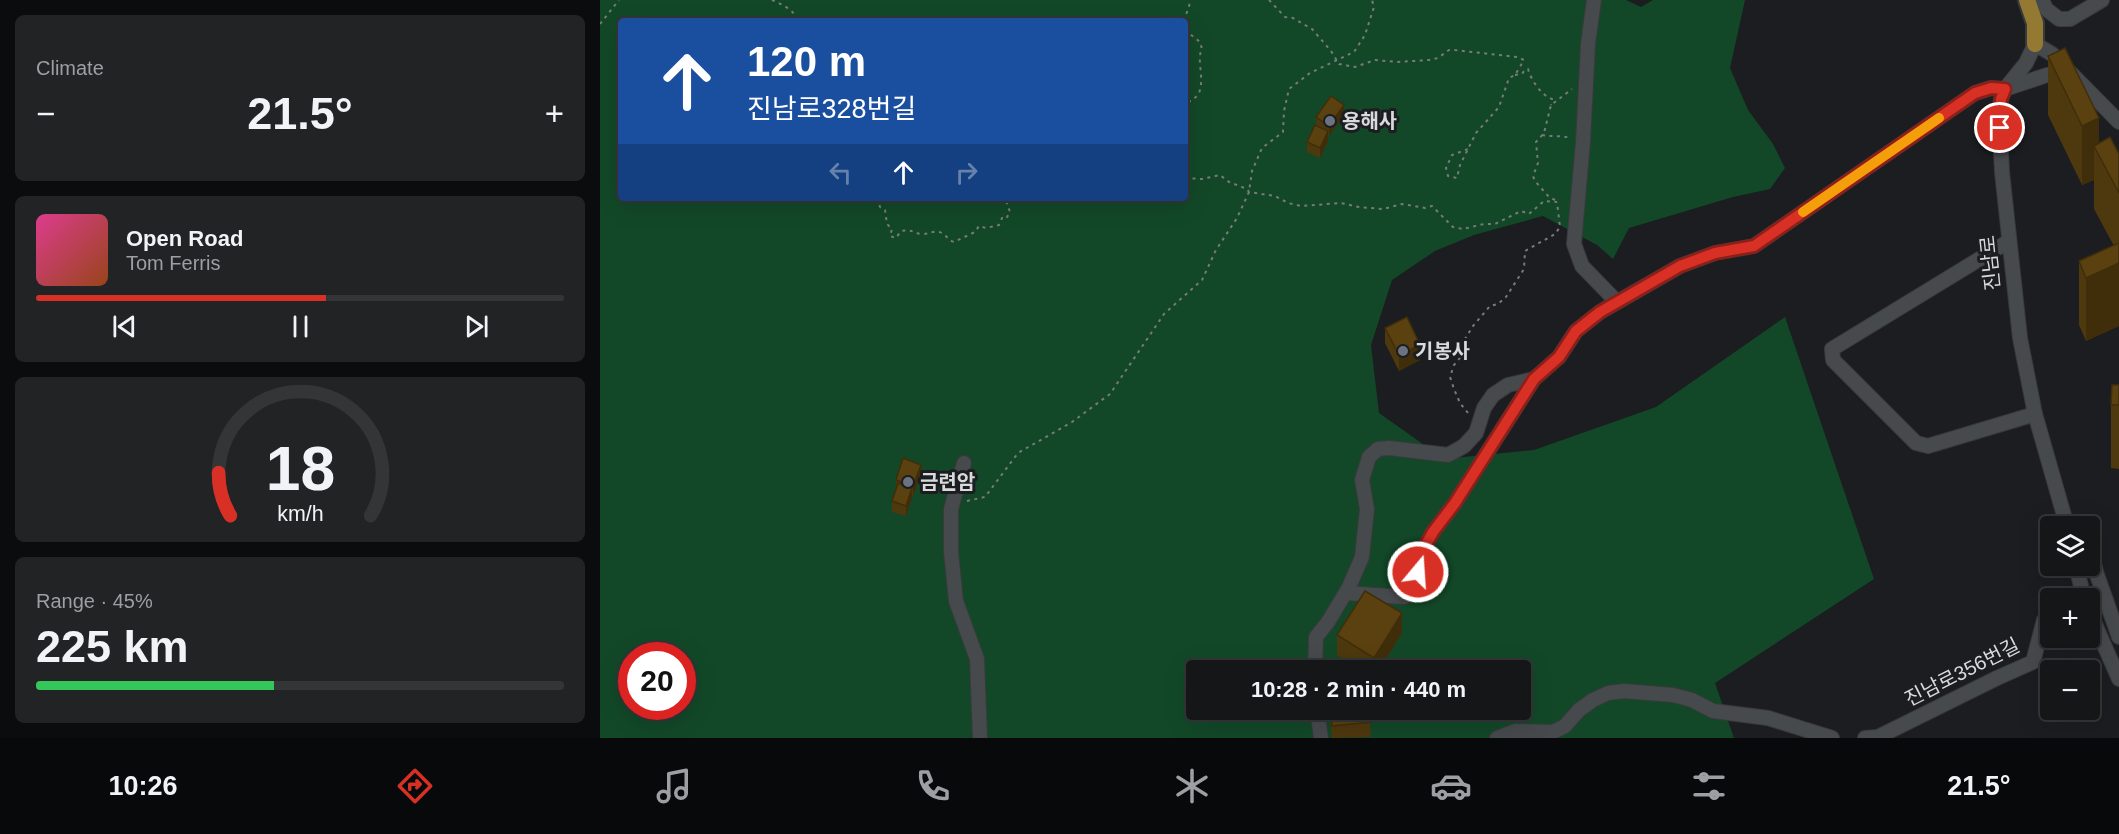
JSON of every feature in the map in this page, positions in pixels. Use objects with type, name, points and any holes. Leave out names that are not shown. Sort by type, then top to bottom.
[{"type":"main road","points":[[2027,0],[2035,23],[2035,44]]},
{"type":"street","points":[[1594,0],[1588,44],[1583,142],[1574,244],[1582,266],[1617,302]]},
{"type":"street","points":[[2042,0],[2046,9],[2058,19],[2070,19],[2102,0]]},
{"type":"street","points":[[2035,44],[2052,54],[2119,122]]},
{"type":"street","name":"진남로","points":[[2035,44],[2026,63],[2005,89],[2000,106],[2002,172],[2020,338],[2035,414],[2065,516]]},
{"type":"street","points":[[1346,593],[1404,597],[1418,572],[1424,548],[1433,532],[1455,503],[1534,379],[1559,357],[1576,331],[1600,312],[1680,266],[1715,253],[1754,246],[1975,93],[1991,88],[2005,89],[2047,75],[2071,74]]},
{"type":"street","points":[[2009,241],[1832,349],[1833,360],[1916,443],[1928,446],[2035,414]]},
{"type":"street","points":[[1315,660],[1316,637],[1346,593],[1362,557],[1367,509],[1362,480],[1369,457],[1378,449],[1389,448],[1448,455],[1464,446],[1476,433],[1484,408],[1492,395],[1508,385],[1534,379]]},
{"type":"street","points":[[964,463],[952,504],[951,552],[956,601],[977,658],[980,738]]},
{"type":"street","points":[[2097,576],[2119,637]]},
{"type":"street","name":"진남로356번길","points":[[1865,738],[1878,737],[1997,678],[2033,663],[2040,636]]},
{"type":"street","points":[[2100,636],[2119,679]]},
{"type":"street","points":[[1497,738],[1515,731],[1553,732],[1565,726],[1579,710],[1593,700],[1608,693],[1624,691],[1673,695],[1692,700],[1713,711],[1767,718],[1832,738]]},
{"type":"street","points":[[1318,720],[1321,738]]},
{"type":"path","points":[[600,24],[619,0]]},
{"type":"path","points":[[772,0],[782,4],[798,18]]},
{"type":"path","points":[[1185,18],[1191,0]]},
{"type":"path","points":[[1269,0],[1286,17],[1293,18],[1312,29],[1328,46],[1339,64],[1355,67],[1374,60],[1398,62],[1429,60],[1438,58],[1449,50],[1454,50],[1517,57],[1524,60],[1515,75]]},
{"type":"path","points":[[952,504],[985,497],[1018,453],[1072,422],[1110,394],[1164,314],[1202,280],[1216,250],[1237,218],[1262,148],[1283,132],[1284,111],[1289,89],[1310,74],[1354,52],[1365,35],[1374,7],[1372,0]]},
{"type":"path","points":[[1188,32],[1200,42],[1202,49],[1199,54],[1202,72],[1199,93],[1188,103]]},
{"type":"path","points":[[1468,148],[1452,155],[1446,168],[1448,176],[1457,178],[1476,133],[1499,107],[1509,78],[1522,74],[1528,69],[1530,78],[1547,97],[1552,99],[1546,125],[1536,142],[1538,163],[1533,176],[1549,197],[1557,202]]},
{"type":"path","points":[[1551,105],[1572,89],[1587,82]]},
{"type":"path","points":[[1542,135],[1557,135],[1583,142]]},
{"type":"path","points":[[1188,177],[1202,179],[1220,175],[1229,182],[1247,189],[1248,192],[1275,196],[1288,203],[1301,206],[1341,203],[1383,209],[1402,204],[1425,208],[1432,206],[1454,227],[1463,229],[1495,224],[1521,211],[1528,214],[1544,201],[1557,202]]},
{"type":"path","points":[[878,201],[880,207],[885,210],[887,224],[892,229],[890,236],[896,238],[902,231],[911,230],[921,234],[939,232],[954,242],[975,232],[979,226],[986,228],[999,225],[1002,218],[1006,219],[1010,212],[1006,201]]},
{"type":"path","points":[[1476,433],[1470,415],[1460,403],[1450,377],[1454,365],[1464,352],[1465,339],[1473,326],[1490,306],[1498,304],[1506,297],[1524,269],[1525,250],[1555,234],[1560,227],[1557,202]]},
{"type":"green space","points":[[600,0],[1626,0],[1641,7],[1653,0],[1745,0],[1730,68],[1748,110],[1773,144],[1785,168],[1770,189],[1733,197],[1629,228],[1613,259],[1597,245],[1543,216],[1474,235],[1435,251],[1392,280],[1371,345],[1379,413],[1444,459],[1534,450],[1656,407],[1785,317],[1874,579],[1715,683],[1734,738],[600,738]]},
{"type":"building","points":[[2065,48],[2099,118],[2082,126],[2048,56]]},
{"type":"building","points":[[1331,96],[1344,105],[1329,126],[1316,117]]},
{"type":"building","points":[[1315,125],[1328,131],[1320,148],[1307,142]]},
{"type":"building","points":[[2110,137],[2119,154],[2119,193],[2094,146]]},
{"type":"building","points":[[2119,243],[2119,263],[2086,278],[2079,261]]},
{"type":"building","points":[[1407,317],[1420,345],[1399,355],[1385,328]]},
{"type":"building","points":[[2112,385],[2119,385],[2119,405],[2111,405]]},
{"type":"building","points":[[903,458],[921,465],[913,486],[896,480]]},
{"type":"building","points":[[898,483],[912,488],[906,506],[892,501]]},
{"type":"building","points":[[1365,591],[1402,613],[1374,658],[1337,635]]},
{"type":"building","points":[[1332,720],[1371,720],[1371,722],[1332,726]]},
{"type":"slow traffic","points":[[1803,212],[1939,118]]},
{"type":"place","name":"용해사","points":[[1330,121]]},
{"type":"place","name":"기봉사","points":[[1403,351]]},
{"type":"place","name":"금련암","points":[[908,482]]},
{"type":"route","points":[[1418,572],[1424,548],[1433,532],[1455,503],[1534,379],[1559,357],[1576,331],[1600,312],[1680,266],[1715,253],[1754,246],[1975,93],[1991,88],[2005,89],[1999,112],[2000,128]]}]
